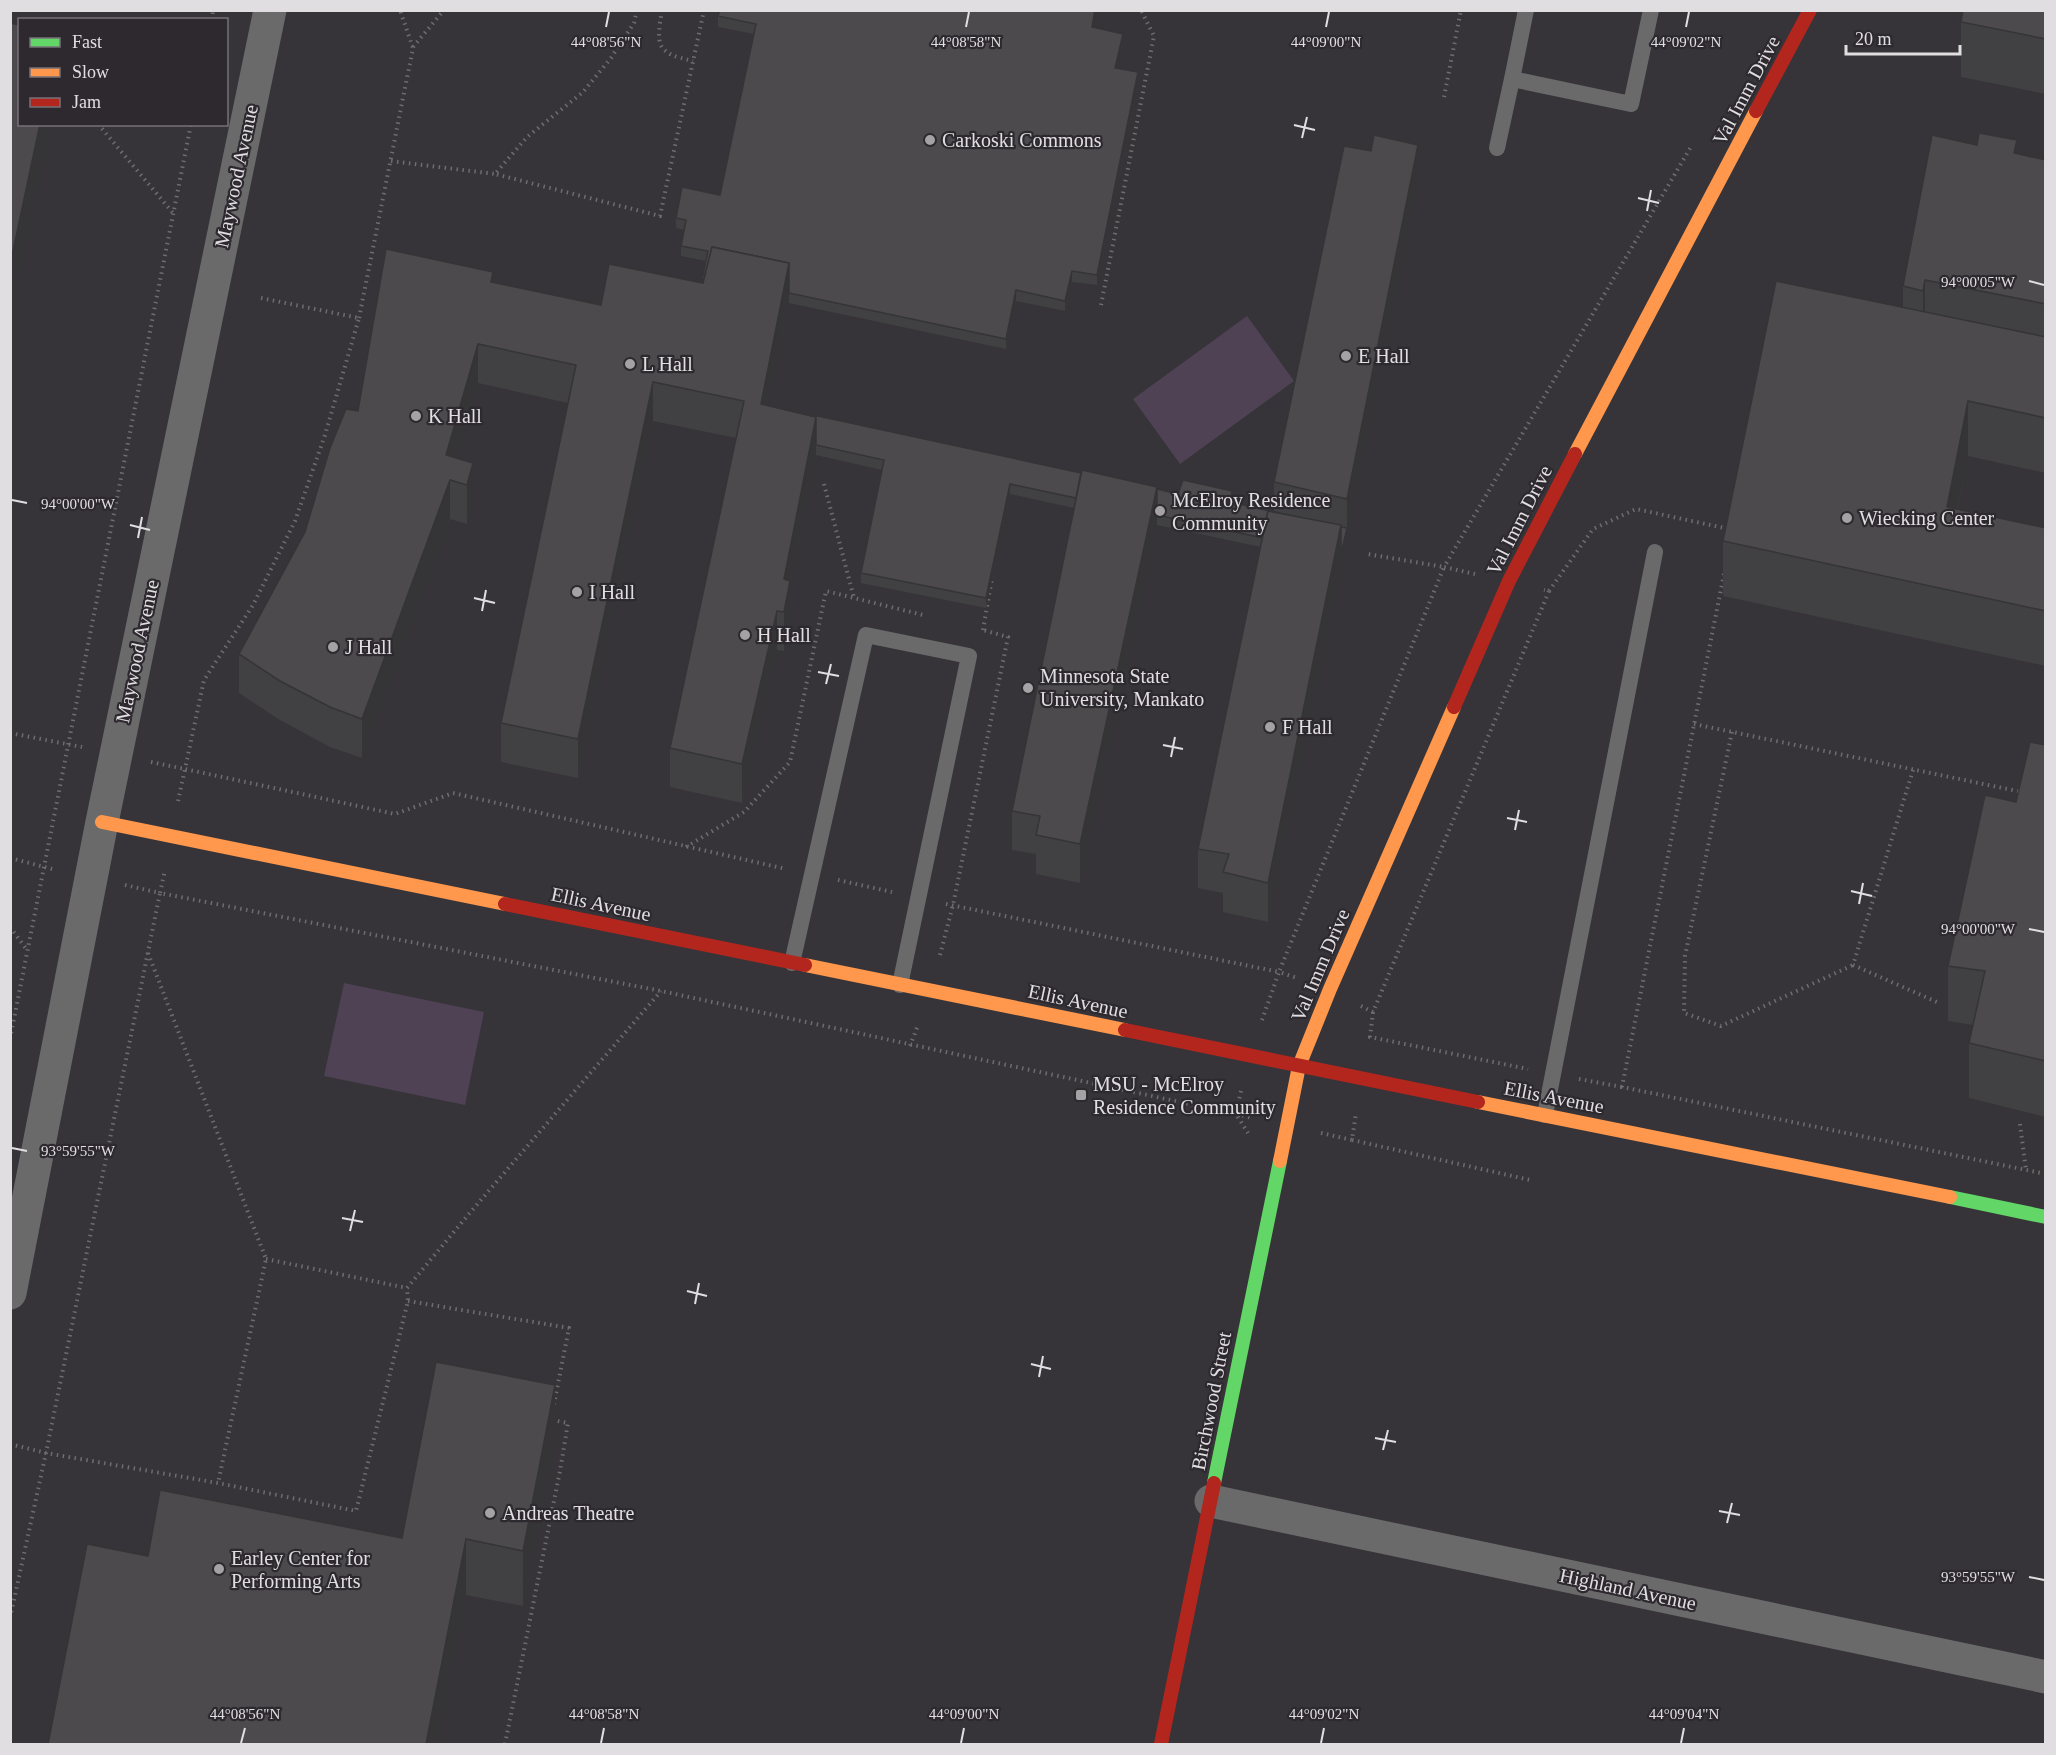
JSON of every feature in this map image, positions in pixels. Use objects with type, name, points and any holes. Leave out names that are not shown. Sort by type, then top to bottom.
[{"type":"street","name":"Maywood Avenue","points":[[10,1293],[102,822],[270,10]]},
{"type":"street","name":"Val Imm Drive","points":[[1299,1066],[1334,980],[1509,581],[1705,205],[1810,10]]},
{"type":"street","name":"Ellis Avenue","points":[[102,822],[2046,1217]]},
{"type":"street","name":"Birchwood Street","points":[[1161,1744],[1299,1066]]},
{"type":"street","name":"Highland Avenue","points":[[1211,1501],[2046,1677]]},
{"type":"lane","points":[[1497,148],[1526,10]]},
{"type":"lane","points":[[1512,79],[1631,104],[1651,10]]},
{"type":"lane","points":[[1545,1115],[1654,552]]},
{"type":"lane","points":[[792,963],[866,635],[969,657],[900,985]]},
{"type":"path","points":[[400,10],[413,48]]},
{"type":"path","points":[[444,10],[413,48],[358,318],[325,435],[295,521],[253,605],[204,680],[185,769],[395,814],[453,793],[918,898],[1279,972],[1444,567],[1367,554]]},
{"type":"path","points":[[495,174],[527,136],[583,92],[611,58],[634,22],[637,10]]},
{"type":"path","points":[[662,10],[658,34],[661,48],[672,57],[693,61]]},
{"type":"path","points":[[391,161],[495,174],[660,216],[704,10]]},
{"type":"path","points":[[1101,305],[1154,36],[1141,10]]},
{"type":"path","points":[[1444,97],[1461,10]]},
{"type":"path","points":[[100,126],[174,213]]},
{"type":"path","points":[[10,1039],[191,126]]},
{"type":"path","points":[[261,298],[358,318]]},
{"type":"path","points":[[824,484],[854,598]]},
{"type":"path","points":[[1549,591],[1593,529],[1636,509],[1733,529]]},
{"type":"path","points":[[1622,1087],[1726,564]]},
{"type":"path","points":[[983,630],[993,574]]},
{"type":"path","points":[[686,847],[744,812],[790,762],[826,591],[929,616]]},
{"type":"path","points":[[910,1046],[931,991],[953,905],[1008,636],[972,627]]},
{"type":"path","points":[[1694,724],[2023,793]]},
{"type":"path","points":[[1732,732],[1685,956],[1684,1013],[1721,1026],[1853,965],[1913,770]]},
{"type":"path","points":[[10,733],[68,745]]},
{"type":"path","points":[[10,1618],[46,1453],[160,893],[661,991],[1236,1114],[1252,1138]]},
{"type":"path","points":[[10,927],[28,951]]},
{"type":"path","points":[[147,952],[266,1259],[218,1483]]},
{"type":"path","points":[[1853,965],[1939,1003]]},
{"type":"path","points":[[10,1443],[46,1453],[218,1483],[356,1511],[408,1301],[407,1288],[661,991]]},
{"type":"path","points":[[1373,1012],[1370,1037],[2046,1174]]},
{"type":"path","points":[[2020,1124],[2026,1170]]},
{"type":"path","points":[[1352,1140],[1530,1180]]},
{"type":"path","points":[[266,1259],[407,1288]]},
{"type":"path","points":[[408,1301],[569,1328],[554,1408]]},
{"type":"path","points":[[505,1744],[568,1423],[551,1420]]},
{"type":"shaded area","points":[[1247,316],[1294,381],[1180,464],[1133,399]]},
{"type":"shaded area","points":[[344,983],[484,1012],[465,1105],[324,1076]]},
{"type":"building","name":"Carkoski Commons","points":[[720,10],[1095,10],[1092,27],[1123,34],[1115,68],[1138,72],[1097,275],[1072,271],[1065,301],[1016,290],[1006,339],[789,293],[789,263],[712,247],[705,275],[703,275],[708,251],[681,246],[686,220],[676,218],[682,187],[720,195],[756,24],[718,16]]},
{"type":"building","points":[[1963,10],[2046,10],[2046,39],[1961,22]]},
{"type":"building","points":[[10,23],[18,25],[18,126],[40,126],[10,265]]},
{"type":"building","points":[[1979,133],[2017,140],[2014,153],[2046,160],[2046,304],[1925,280],[1923,291],[1903,286],[1932,135],[1977,145]]},
{"type":"building","name":"E Hall","points":[[1374,135],[1418,145],[1347,499],[1274,482],[1344,146],[1371,151]]},
{"type":"building","points":[[712,247],[789,263],[761,404],[816,417],[784,579],[790,581],[784,612],[777,611],[742,764],[670,748],[744,401],[653,382],[578,739],[501,723],[576,365],[478,344],[446,455],[473,463],[467,485],[450,480],[362,719],[330,707],[280,681],[239,654],[305,532],[330,448],[346,409],[358,411],[386,249],[493,272],[491,282],[601,305],[609,264],[703,283]]},
{"type":"building","name":"Wiecking Center","points":[[1776,281],[2046,337],[2046,418],[1968,401],[1947,507],[2046,528],[2046,611],[1723,541]]},
{"type":"building","name":"McElroy Residence Community","points":[[767,405],[1081,473],[1076,498],[1010,484],[986,598],[861,573],[884,460],[816,445],[816,417]]},
{"type":"building","points":[[1082,470],[1157,487],[1080,844],[1036,835],[1040,816],[1012,811]]},
{"type":"building","points":[[1183,480],[1232,491],[1230,502],[1288,515],[1268,511],[1263,538],[1157,515],[1157,489],[1178,494]]},
{"type":"building","name":"F Hall","points":[[1268,511],[1341,525],[1268,883],[1223,872],[1229,854],[1198,849]]},
{"type":"building","points":[[1341,527],[1347,528],[1341,554]]},
{"type":"building","points":[[2030,742],[2046,745],[2046,1061],[1969,1043],[1985,971],[1948,966],[1985,795],[2016,802]]},
{"type":"building","name":"Earley Center for Performing Arts","points":[[436,1362],[555,1385],[523,1551],[466,1539],[426,1744],[48,1744],[87,1544],[148,1556],[160,1490],[402,1538]]},
{"type":"traffic: fast","points":[[1214,1483],[1280,1161]]},
{"type":"traffic: fast","points":[[1950,1197],[2046,1217]]},
{"type":"traffic: slow","points":[[1575,454],[1756,111]]},
{"type":"traffic: slow","points":[[1280,1161],[1299,1066],[1330,989],[1454,707]]},
{"type":"traffic: slow","points":[[102,822],[505,904]]},
{"type":"traffic: slow","points":[[805,965],[1125,1030]]},
{"type":"traffic: slow","points":[[1478,1102],[1950,1197]]},
{"type":"traffic: jam","points":[[1756,111],[1810,10]]},
{"type":"traffic: jam","points":[[1454,707],[1509,581],[1575,454]]},
{"type":"traffic: jam","points":[[505,904],[805,965]]},
{"type":"traffic: jam","points":[[1125,1030],[1478,1102]]},
{"type":"traffic: jam","points":[[1161,1744],[1214,1483]]},
{"type":"place","name":"Carkoski Commons","points":[[930,140]]},
{"type":"place","name":"E Hall","points":[[1346,356]]},
{"type":"place","name":"L Hall","points":[[630,364]]},
{"type":"place","name":"K Hall","points":[[416,416]]},
{"type":"place","name":"McElroy Residence Community","points":[[1160,511]]},
{"type":"place","name":"Wiecking Center","points":[[1847,518]]},
{"type":"place","name":"I Hall","points":[[577,592]]},
{"type":"place","name":"H Hall","points":[[745,635]]},
{"type":"place","name":"J Hall","points":[[333,647]]},
{"type":"place","name":"Minnesota State University, Mankato","points":[[1028,688]]},
{"type":"place","name":"F Hall","points":[[1270,727]]},
{"type":"place","name":"MSU - McElroy Residence Community","points":[[1081,1095]]},
{"type":"place","name":"Andreas Theatre","points":[[490,1513]]},
{"type":"place","name":"Earley Center for Performing Arts","points":[[219,1569]]}]
